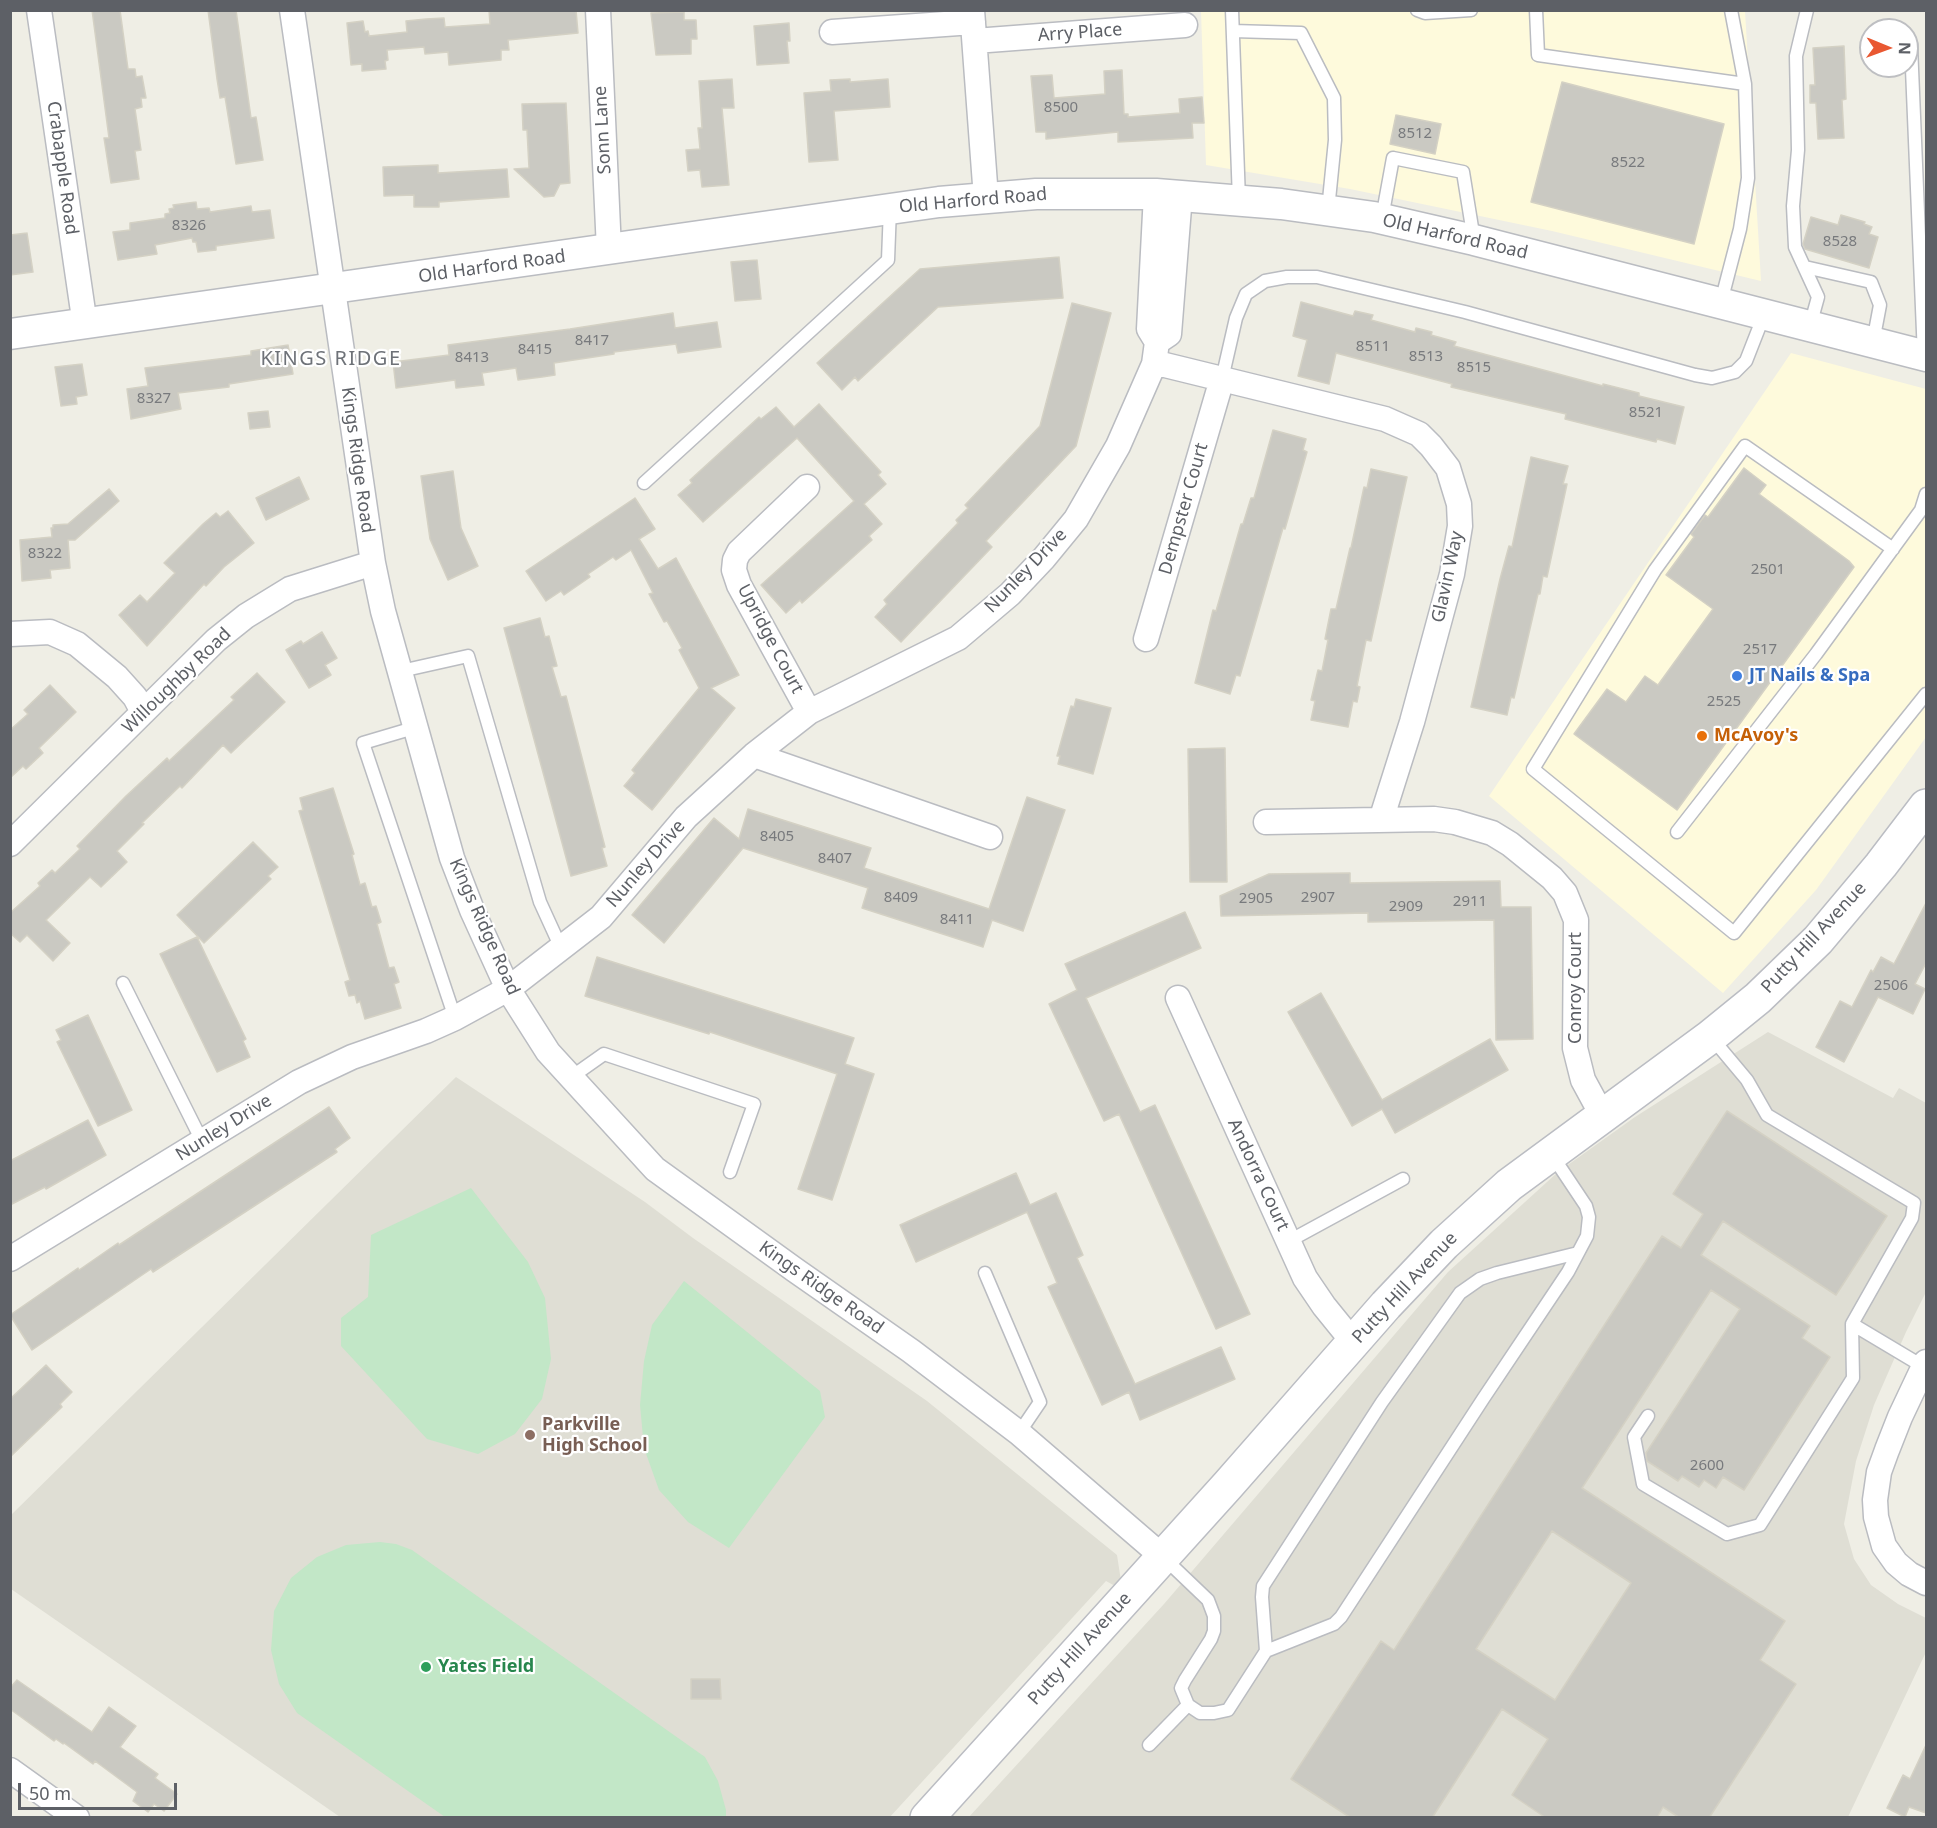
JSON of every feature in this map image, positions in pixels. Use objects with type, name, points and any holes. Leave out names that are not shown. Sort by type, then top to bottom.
[{"type":"main road","name":"Putty Hill Avenue","points":[[927,1818],[1163,1557],[1416,1271],[1509,1185],[1758,998],[1818,940],[1881,866],[1926,806]]},
{"type":"street","name":"Crabapple Road","points":[[39,10],[85,325]]},
{"type":"street","name":"Kings Ridge Road","points":[[292,10],[373,563],[452,858],[472,910],[508,989],[548,1052],[655,1169],[911,1351],[1019,1433],[1163,1557]]},
{"type":"street","name":"Sonn Lane","points":[[598,10],[609,250]]},
{"type":"street","name":"Arry Place","points":[[832,32],[973,25],[1185,25]]},
{"type":"street","points":[[973,25],[987,198]]},
{"type":"street","name":"Old Harford Road","points":[[10,334],[332,290],[890,208],[987,198],[1082,193],[1168,195],[1239,200],[1328,210],[1382,220],[1474,240],[1925,356]]},
{"type":"street","points":[[1156,353],[1149,329],[1168,195]]},
{"type":"street","name":"Glavin Way","points":[[1156,353],[1165,365],[1385,420],[1406,428],[1419,434],[1448,468],[1459,504],[1460,526],[1452,574],[1412,722],[1381,820]]},
{"type":"street","name":"Nunley Drive","points":[[10,1259],[299,1082],[335,1064],[426,1031],[508,989],[601,917],[686,817],[753,755],[809,712],[958,638],[1010,594],[1076,519],[1118,446],[1156,353]]},
{"type":"street","name":"Dempster Court","points":[[1146,639],[1222,379]]},
{"type":"street","name":"Upridge Court","points":[[807,487],[739,552],[734,570],[739,585],[809,712]]},
{"type":"street","name":"Willoughby Road","points":[[10,844],[216,640],[246,616],[290,589],[373,563]]},
{"type":"street","points":[[10,634],[50,632],[77,644],[117,677],[135,697],[143,712]]},
{"type":"street","points":[[753,755],[990,837]]},
{"type":"street","name":"Conroy Court","points":[[1266,822],[1434,819],[1455,822],[1492,833],[1510,844],[1552,878],[1565,893],[1576,920],[1575,1048],[1583,1080],[1602,1115]]},
{"type":"street","name":"Andorra Court","points":[[1178,998],[1305,1278],[1354,1343]]},
{"type":"street","points":[[1925,1365],[1887,1450],[1875,1500],[1876,1517],[1884,1546],[1896,1563],[1909,1574],[1926,1583]]},
{"type":"street","points":[[10,1770],[77,1818]]},
{"type":"lane","points":[[1232,10],[1239,200]]},
{"type":"lane","points":[[1417,10],[1425,13],[1471,10]]},
{"type":"lane","points":[[1536,10],[1538,55],[1745,84]]},
{"type":"lane","points":[[1721,303],[1740,229],[1748,178],[1745,84],[1731,10]]},
{"type":"lane","points":[[1807,10],[1796,56],[1798,150],[1793,206],[1796,247],[1818,297],[1810,326]]},
{"type":"lane","points":[[1233,31],[1301,33],[1334,98],[1335,140],[1328,210]]},
{"type":"lane","points":[[1913,78],[1923,233],[1925,356]]},
{"type":"lane","points":[[1382,220],[1393,158],[1463,172],[1474,240]]},
{"type":"lane","points":[[644,483],[888,260],[890,208]]},
{"type":"lane","points":[[1805,267],[1871,282],[1880,305],[1873,342]]},
{"type":"lane","points":[[1222,379],[1236,318],[1246,294],[1264,281],[1287,277],[1317,277],[1465,312],[1712,378],[1735,372],[1746,361],[1764,315]]},
{"type":"lane","points":[[1893,549],[1745,446],[1655,570],[1533,769],[1734,933],[1926,695]]},
{"type":"lane","points":[[1677,832],[1780,702],[1893,549],[1924,512],[1926,494]]},
{"type":"lane","points":[[401,671],[468,656],[540,902],[561,948]]},
{"type":"lane","points":[[417,727],[363,743],[455,1018]]},
{"type":"lane","points":[[123,983],[202,1141]]},
{"type":"lane","points":[[1648,1416],[1634,1437],[1643,1484],[1727,1534],[1760,1525],[1853,1378],[1852,1324],[1911,1218],[1914,1203],[1767,1115],[1747,1080],[1710,1036]]},
{"type":"lane","points":[[570,1078],[604,1054],[754,1104],[730,1172]]},
{"type":"lane","points":[[1163,1557],[1208,1600],[1214,1616],[1214,1630],[1211,1639],[1182,1684],[1182,1692],[1188,1705],[1204,1713],[1228,1710],[1266,1651],[1334,1624],[1341,1617],[1568,1272],[1587,1236],[1589,1217],[1586,1206],[1550,1154]]},
{"type":"lane","points":[[1289,1241],[1403,1179]]},
{"type":"lane","points":[[1266,1651],[1263,1586],[1382,1402],[1460,1293],[1480,1279],[1497,1273],[1578,1252]]},
{"type":"lane","points":[[985,1274],[1040,1402],[1019,1433]]},
{"type":"lane","points":[[1852,1324],[1925,1365]]},
{"type":"lane","points":[[1149,1745],[1188,1705]]},
{"type":"shaded area","points":[[1201,11],[1745,11],[1761,281],[1552,231],[1350,189],[1206,165]]},
{"type":"shaded area","points":[[1791,353],[1926,389],[1926,737],[1816,890],[1723,993],[1489,796]]},
{"type":"shaded area","points":[[1768,1032],[1893,1098],[1899,1088],[1926,1103],[1926,1292],[1874,1405],[1856,1461],[1844,1524],[1854,1559],[1871,1585],[1898,1604],[1926,1618],[1926,1652],[1848,1817],[968,1818],[1164,1604],[1448,1272],[1558,1172],[1635,1117]]},
{"type":"shaded area","name":"Parkville High School","points":[[456,1077],[645,1202],[927,1401],[1117,1555],[1121,1581],[1117,1587],[1106,1581],[889,1818],[340,1817],[11,1589],[11,1515]]},
{"type":"green space","points":[[471,1188],[528,1262],[545,1298],[551,1359],[542,1399],[515,1434],[478,1454],[427,1439],[341,1346],[341,1318],[368,1297],[371,1235]]},
{"type":"green space","points":[[684,1281],[820,1391],[825,1417],[729,1548],[688,1522],[659,1490],[644,1448],[640,1405],[644,1361],[652,1325]]},
{"type":"green space","name":"Yates Field","points":[[380,1542],[396,1544],[412,1550],[705,1757],[718,1781],[726,1817],[445,1817],[297,1713],[279,1684],[271,1650],[274,1611],[291,1578],[317,1557],[346,1545]]},
{"type":"building","points":[[92,10],[120,10],[128,69],[135,69],[136,77],[142,76],[146,98],[141,98],[142,107],[135,109],[141,150],[135,151],[139,179],[111,183],[104,138],[109,138]]},
{"type":"building","points":[[208,10],[236,10],[251,118],[256,117],[263,160],[236,164],[225,97],[220,98]]},
{"type":"building","points":[[489,10],[576,10],[578,33],[508,40],[509,50],[501,50],[501,60],[449,65],[448,52],[425,54],[424,47],[387,50],[386,69],[362,71],[362,64],[351,65],[347,23],[363,21],[365,32],[368,31],[369,36],[407,32],[406,21],[426,19],[444,18],[445,27],[490,24]]},
{"type":"building","points":[[684,12],[684,20],[696,20],[697,39],[691,39],[691,54],[656,55],[651,13]]},
{"type":"building","points":[[789,23],[790,41],[787,41],[789,63],[757,65],[754,26]]},
{"type":"building","points":[[1844,46],[1846,99],[1842,100],[1844,138],[1818,139],[1816,103],[1810,103],[1810,85],[1815,85],[1813,48]]},
{"type":"building","points":[[1122,70],[1124,114],[1128,114],[1128,117],[1180,113],[1179,99],[1202,97],[1204,123],[1192,123],[1193,138],[1118,142],[1118,132],[1046,139],[1046,132],[1036,132],[1031,76],[1052,75],[1054,98],[1105,94],[1104,71]]},
{"type":"building","points":[[732,79],[734,108],[722,108],[729,185],[702,187],[700,170],[688,171],[686,150],[700,149],[698,128],[702,128],[699,81]]},
{"type":"building","points":[[850,79],[850,82],[888,79],[890,107],[834,111],[838,160],[809,162],[804,93],[831,91],[830,80]]},
{"type":"building","points":[[1562,82],[1724,124],[1694,244],[1531,202]]},
{"type":"building","points":[[566,103],[570,183],[560,184],[554,196],[544,197],[514,169],[529,168],[527,130],[523,130],[522,104]]},
{"type":"building","points":[[1396,115],[1441,124],[1435,154],[1390,144]]},
{"type":"building","points":[[438,165],[438,173],[507,169],[509,197],[439,202],[439,207],[414,207],[414,195],[384,196],[383,167]]},
{"type":"building","points":[[196,202],[197,209],[209,208],[210,212],[251,206],[252,212],[270,210],[274,238],[216,246],[216,250],[198,252],[196,242],[193,242],[192,238],[155,245],[157,254],[118,260],[113,232],[130,230],[130,223],[165,218],[165,214],[170,213],[169,209],[174,208],[173,205]]},
{"type":"building","points":[[1841,215],[1865,222],[1864,224],[1872,227],[1869,234],[1878,237],[1869,268],[1805,249],[1803,244],[1811,217],[1838,225]]},
{"type":"building","points":[[27,233],[33,272],[10,275],[10,235]]},
{"type":"building","points":[[1059,257],[1063,298],[938,307],[858,381],[855,377],[842,390],[817,363],[920,269]]},
{"type":"building","points":[[757,260],[761,299],[735,301],[731,262]]},
{"type":"building","points":[[1301,302],[1353,316],[1355,311],[1373,315],[1371,320],[1415,332],[1416,328],[1432,332],[1431,335],[1456,342],[1454,346],[1603,386],[1603,384],[1639,393],[1639,396],[1684,407],[1675,444],[1657,439],[1656,442],[1565,419],[1566,414],[1451,387],[1452,384],[1336,353],[1329,384],[1298,376],[1307,340],[1293,336]]},
{"type":"building","points":[[1072,303],[1111,313],[1076,446],[986,541],[992,547],[901,642],[875,617],[887,604],[884,600],[958,523],[956,520],[968,508],[965,505],[1040,426]]},
{"type":"building","points":[[673,313],[675,328],[717,322],[721,347],[678,353],[676,344],[554,363],[555,375],[518,380],[516,368],[482,373],[484,385],[456,388],[455,380],[396,388],[393,362],[449,355],[448,345]]},
{"type":"building","points":[[288,345],[293,374],[229,384],[229,387],[178,393],[181,409],[131,419],[127,389],[148,386],[145,368],[251,355],[251,351]]},
{"type":"building","points":[[82,364],[87,395],[76,397],[77,404],[61,406],[55,367]]},
{"type":"building","points":[[819,404],[881,472],[878,475],[886,484],[864,504],[882,524],[869,536],[872,540],[802,603],[800,600],[786,613],[761,585],[854,501],[797,438],[703,522],[678,495],[692,483],[690,480],[759,417],[761,419],[776,407],[794,427]]},
{"type":"building","points":[[268,411],[270,427],[250,429],[248,413]]},
{"type":"building","points":[[1273,430],[1306,439],[1303,450],[1307,452],[1240,676],[1236,675],[1230,694],[1195,683],[1213,610],[1216,611],[1241,524],[1243,524],[1251,498],[1254,498]]},
{"type":"building","points":[[1531,457],[1568,466],[1563,484],[1567,484],[1547,577],[1543,576],[1514,698],[1511,697],[1507,715],[1471,707],[1500,579],[1509,546],[1512,547]]},
{"type":"building","points":[[1744,468],[1766,485],[1759,494],[1854,567],[1677,810],[1574,734],[1607,689],[1626,702],[1645,676],[1658,685],[1713,609],[1666,575],[1694,537],[1691,534],[1705,515],[1708,517]]},
{"type":"building","points":[[1371,469],[1407,477],[1371,641],[1366,640],[1357,686],[1360,687],[1357,702],[1353,701],[1348,727],[1311,720],[1315,701],[1311,700],[1318,670],[1322,671],[1331,609],[1336,609],[1364,487],[1367,488]]},
{"type":"building","points":[[453,471],[461,528],[478,566],[448,580],[430,539],[421,476]]},
{"type":"building","points":[[299,477],[309,499],[266,520],[256,498]]},
{"type":"building","points":[[109,489],[119,501],[75,540],[68,540],[70,568],[50,570],[51,578],[22,581],[20,540],[52,537],[53,525],[68,524]]},
{"type":"building","points":[[635,498],[655,529],[639,539],[658,569],[676,558],[739,675],[711,688],[735,708],[652,810],[624,786],[635,773],[632,770],[699,688],[679,650],[682,648],[667,621],[664,622],[649,594],[653,593],[631,550],[616,560],[613,557],[588,574],[590,577],[564,595],[561,591],[546,601],[526,571]]},
{"type":"building","points":[[228,511],[254,543],[224,567],[206,586],[204,584],[147,646],[119,615],[140,595],[147,602],[175,573],[164,563],[216,513],[220,517]]},
{"type":"building","points":[[540,618],[545,637],[549,636],[557,666],[552,667],[561,697],[566,696],[605,847],[602,848],[607,866],[571,876],[504,628]]},
{"type":"building","points":[[322,632],[337,658],[325,665],[331,675],[309,688],[286,650],[301,641],[303,644]]},
{"type":"building","points":[[257,673],[285,702],[231,753],[223,745],[182,788],[180,786],[142,823],[144,824],[117,851],[127,862],[101,887],[90,877],[46,920],[70,943],[53,961],[27,935],[20,942],[10,933],[10,913],[40,886],[38,883],[52,870],[55,873],[80,849],[77,846],[126,796],[167,758],[169,761],[234,700],[231,697]]},
{"type":"building","points":[[50,685],[76,712],[39,748],[43,753],[26,769],[23,766],[10,778],[10,730],[28,714],[24,710]]},
{"type":"building","points":[[1076,699],[1111,708],[1093,774],[1058,764],[1060,756],[1057,756],[1071,706],[1074,707]]},
{"type":"building","points":[[1225,748],[1227,882],[1190,882],[1188,749]]},
{"type":"building","points":[[333,788],[354,854],[352,855],[360,885],[365,883],[372,907],[376,906],[381,922],[377,924],[389,968],[394,967],[399,982],[394,984],[401,1008],[365,1019],[360,1001],[357,1003],[355,995],[349,996],[345,982],[350,980],[299,811],[303,810],[300,798]]},
{"type":"building","points":[[1027,797],[1065,810],[1023,931],[992,920],[983,947],[862,908],[868,888],[743,848],[664,943],[632,915],[714,818],[739,839],[748,809],[871,848],[864,868],[989,909]]},
{"type":"building","points":[[253,842],[278,867],[268,876],[271,879],[204,943],[177,915]]},
{"type":"building","points":[[1350,873],[1350,883],[1500,881],[1501,907],[1531,907],[1533,1039],[1496,1040],[1494,920],[1368,922],[1368,913],[1221,916],[1220,896],[1269,874]]},
{"type":"building","points":[[1926,903],[1926,963],[1915,984],[1925,989],[1913,1014],[1878,997],[1844,1062],[1816,1047],[1840,1001],[1852,1007],[1871,970],[1873,972],[1881,957],[1894,964]]},
{"type":"building","points":[[1185,912],[1201,948],[1086,998],[1140,1112],[1155,1105],[1250,1314],[1216,1329],[1119,1114],[1104,1121],[1049,1004],[1077,990],[1065,964]]},
{"type":"building","points":[[197,937],[246,1039],[243,1041],[250,1057],[217,1072],[160,954]]},
{"type":"building","points":[[597,957],[854,1038],[845,1064],[874,1074],[832,1200],[798,1189],[837,1074],[710,1032],[709,1034],[585,996]]},
{"type":"building","points":[[1321,993],[1382,1100],[1490,1039],[1508,1070],[1395,1133],[1382,1109],[1352,1126],[1288,1012]]},
{"type":"building","points":[[88,1015],[132,1110],[98,1126],[57,1042],[61,1040],[56,1030]]},
{"type":"building","points":[[329,1107],[350,1138],[335,1149],[337,1152],[153,1272],[151,1269],[32,1350],[10,1315],[78,1268],[79,1270],[118,1243],[119,1245]]},
{"type":"building","points":[[1727,1111],[1887,1216],[1836,1295],[1723,1221],[1701,1255],[1810,1326],[1802,1338],[1830,1357],[1744,1490],[1723,1477],[1716,1488],[1704,1480],[1699,1487],[1682,1476],[1678,1481],[1647,1461],[1646,1453],[1740,1309],[1711,1290],[1582,1488],[1785,1621],[1760,1660],[1796,1684],[1709,1818],[1680,1818],[1663,1807],[1657,1818],[1546,1818],[1512,1795],[1548,1739],[1502,1709],[1432,1818],[1351,1818],[1291,1779],[1381,1641],[1394,1650],[1662,1236],[1681,1248],[1703,1214],[1673,1194]],"holes":[[[1552,1531],[1631,1583],[1555,1700],[1476,1649]]]},
{"type":"building","points":[[88,1120],[106,1155],[46,1189],[45,1187],[10,1205],[10,1161]]},
{"type":"building","points":[[1016,1173],[1030,1205],[1056,1193],[1083,1255],[1077,1258],[1135,1384],[1221,1347],[1235,1379],[1140,1420],[1129,1392],[1102,1405],[1048,1287],[1057,1283],[1027,1212],[916,1262],[900,1225]]},
{"type":"building","points":[[46,1365],[72,1392],[60,1404],[62,1407],[10,1457],[10,1399]]},
{"type":"building","points":[[691,1679],[720,1679],[721,1699],[691,1699]]},
{"type":"building","points":[[17,1680],[92,1732],[109,1707],[136,1726],[120,1747],[158,1774],[155,1778],[177,1794],[164,1811],[154,1804],[148,1812],[133,1801],[137,1792],[95,1761],[93,1764],[64,1743],[56,1739],[54,1741],[10,1709],[10,1688]]},
{"type":"building","points":[[1926,1745],[1926,1813],[1909,1807],[1905,1817],[1887,1808],[1903,1775],[1910,1779]]},
{"type":"place","name":"JT Nails & Spa","points":[[1737,676]]},
{"type":"place","name":"McAvoy's","points":[[1702,736]]},
{"type":"place","name":"Parkville High School","points":[[530,1435]]},
{"type":"place","name":"Yates Field","points":[[426,1667]]},
{"type":"district","name":"KINGS RIDGE","points":[[331,359]]}]
